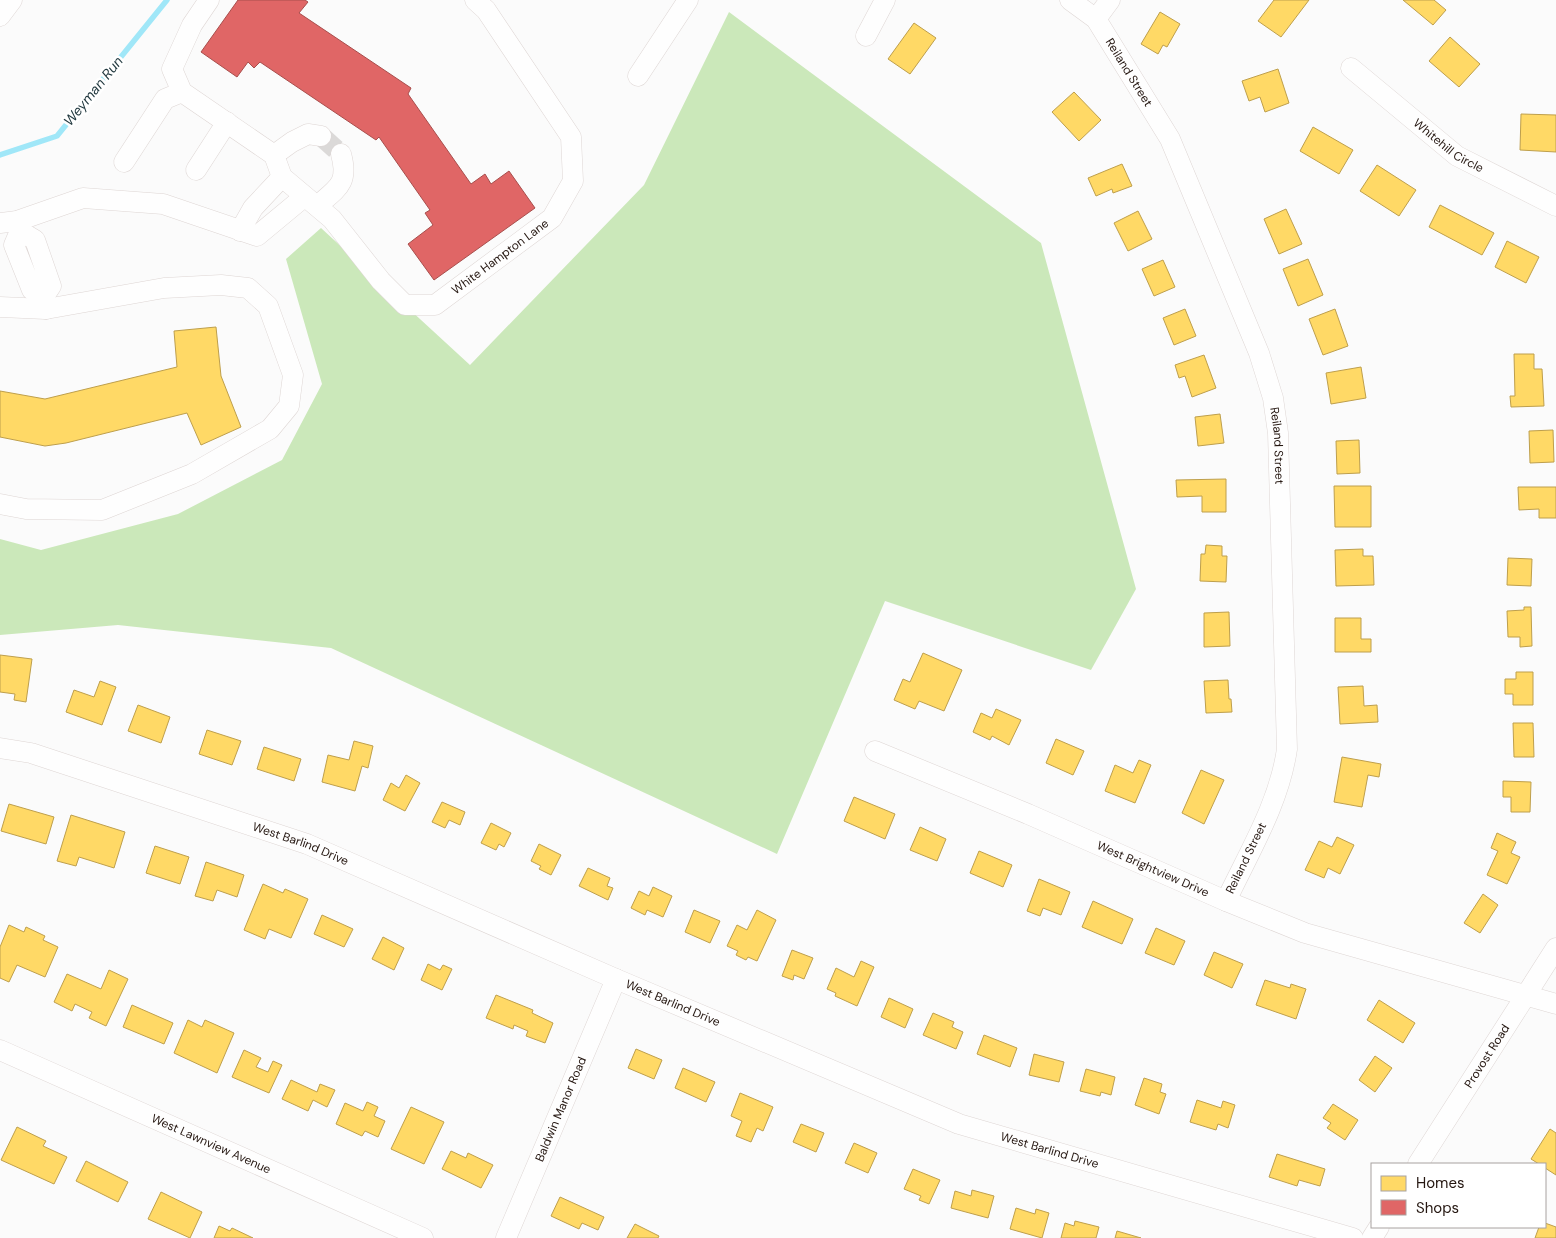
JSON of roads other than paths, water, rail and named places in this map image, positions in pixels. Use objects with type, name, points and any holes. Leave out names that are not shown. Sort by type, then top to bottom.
[{"type":"street","points":[[0,16],[12,0]]},
{"type":"street","points":[[209,0],[192,25],[172,69],[182,92],[274,155],[292,142],[308,134],[321,136]]},
{"type":"street","name":"White Hampton Lane","points":[[274,155],[282,177],[332,219],[381,281],[405,305],[435,305],[552,218],[572,181],[571,136],[486,10],[475,0]]},
{"type":"street","points":[[638,76],[688,0]]},
{"type":"street","points":[[866,36],[885,0]]},
{"type":"street","name":"Reiland Street","points":[[1070,0],[1096,19],[1170,139],[1259,353],[1273,398],[1278,433],[1287,749],[1284,771],[1275,799],[1226,901]]},
{"type":"street","points":[[1096,19],[1110,0]]},
{"type":"street","name":"Whitehill Circle","points":[[1351,68],[1457,156],[1556,206]]},
{"type":"street","points":[[124,162],[165,99],[182,92]]},
{"type":"street","points":[[196,170],[227,122]]},
{"type":"street","points":[[45,304],[32,290],[14,245],[12,225],[83,198],[163,204],[257,236],[311,201],[334,191],[344,178],[341,154]]},
{"type":"street","points":[[240,230],[253,208],[282,177]]},
{"type":"street","points":[[0,306],[45,304],[164,288],[221,284],[248,288],[268,306],[293,375],[290,406],[270,429],[192,474],[102,510],[26,509],[0,504]]},
{"type":"street","name":"West Barlind Drive","points":[[0,748],[32,753],[308,844],[616,979],[959,1124],[1353,1238]]},
{"type":"street","name":"West Brightview Drive","points":[[875,751],[1028,814],[1226,901],[1305,933],[1556,1004]]},
{"type":"street","name":"Provost Road","points":[[1419,1163],[1556,948]]},
{"type":"street","name":"Baldwin Manor Road","points":[[506,1238],[616,979]]},
{"type":"street","name":"West Lawnview Avenue","points":[[0,1050],[423,1238]]},
{"type":"waterway","name":"Weyman Run","points":[[0,155],[57,136],[167,0]]},
{"type":"tunnel","points":[[321,136],[341,154]]}]
